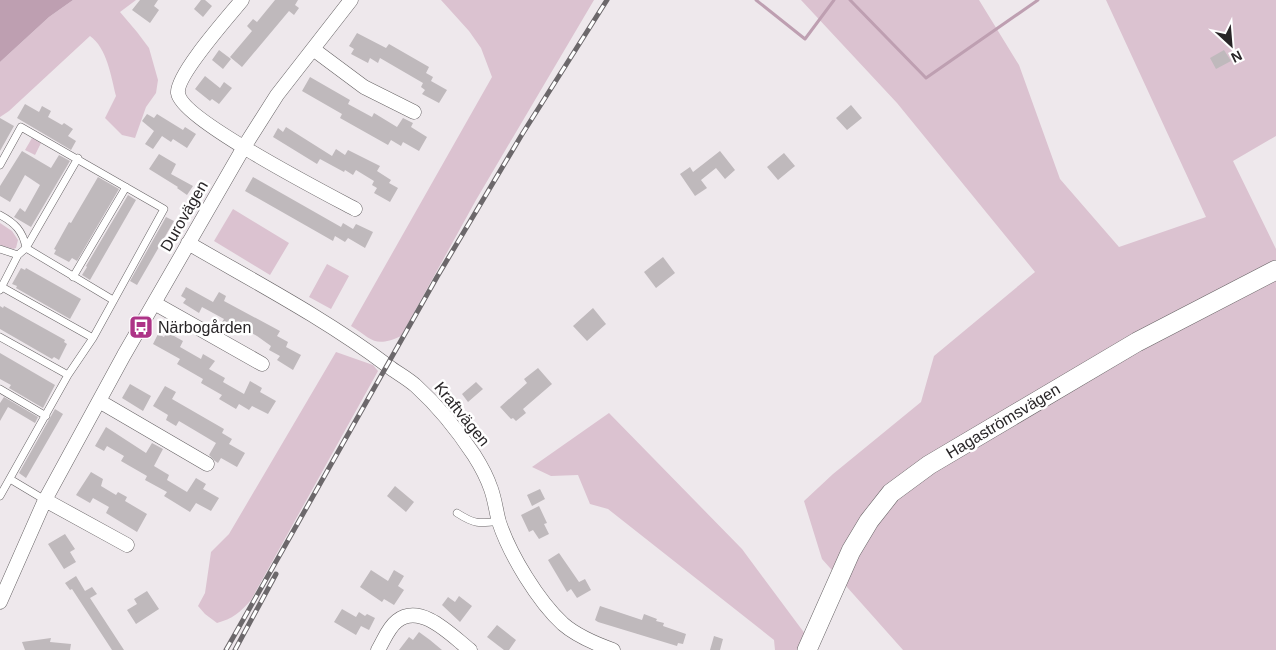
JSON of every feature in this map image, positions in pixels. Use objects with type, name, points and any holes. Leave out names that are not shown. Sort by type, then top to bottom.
[{"type":"street","points":[[242,0],[201,51],[179,86],[178,93],[183,104],[230,139],[355,209]]},
{"type":"street","name":"Durovägen","points":[[0,602],[45,500],[188,243],[272,102],[351,0]]},
{"type":"street","points":[[313,48],[364,87],[414,112]]},
{"type":"street","name":"Kraftvägen","points":[[188,243],[331,327],[380,360],[431,400],[473,453],[491,488],[499,521],[517,562],[551,612],[575,633],[613,650]]},
{"type":"street","name":"Hagaströmsvägen","points":[[807,650],[851,551],[869,521],[891,493],[929,464],[1121,352],[1276,270]]},
{"type":"street","points":[[154,303],[262,364]]},
{"type":"street","points":[[99,401],[207,464]]},
{"type":"street","points":[[45,500],[128,545]]},
{"type":"street","points":[[378,650],[396,622],[411,614],[424,617],[439,625],[470,650]]},
{"type":"lane","points":[[0,165],[21,127],[164,209],[93,338],[68,375],[0,496]]},
{"type":"lane","points":[[78,158],[26,248],[18,255],[1,288],[93,338]]},
{"type":"lane","points":[[73,277],[126,187]]},
{"type":"lane","points":[[0,215],[18,228],[23,236],[26,248],[113,300]]},
{"type":"lane","points":[[0,249],[18,255]]},
{"type":"lane","points":[[0,337],[68,375]]},
{"type":"lane","points":[[0,389],[46,416]]},
{"type":"lane","points":[[10,480],[45,500]]},
{"type":"lane","points":[[457,513],[471,522],[499,521]]},
{"type":"shaded area","points":[[0,0],[73,0],[49,17],[0,62]]},
{"type":"shaded area","points":[[73,0],[136,0],[120,12],[149,48],[158,80],[156,93],[146,107],[135,138],[122,135],[105,118],[116,96],[110,71],[101,48],[90,36],[9,111],[0,117],[0,62],[49,17]]},
{"type":"shaded area","points":[[441,0],[594,0],[476,200],[401,336],[392,340],[374,341],[351,326],[492,77],[481,48],[469,31]]},
{"type":"shaded area","points":[[801,0],[979,0],[1019,65],[1060,179],[1119,247],[1206,217],[1106,0],[1276,0],[1276,136],[1233,161],[1276,249],[1276,650],[903,650],[822,559],[804,501],[833,474],[921,402],[934,356],[1035,272],[897,103]]},
{"type":"shaded area","points":[[32,138],[41,143],[35,155],[25,150]]},
{"type":"shaded area","points":[[233,209],[289,243],[270,275],[214,241]]},
{"type":"shaded area","points":[[0,223],[12,231],[18,240],[16,248],[13,249],[0,245]]},
{"type":"shaded area","points":[[327,264],[349,276],[331,309],[309,297]]},
{"type":"shaded area","points":[[336,352],[373,365],[378,371],[251,600],[236,614],[217,623],[198,606],[205,593],[211,552],[229,534]]},
{"type":"shaded area","points":[[609,413],[742,549],[817,650],[775,650],[774,640],[608,509],[590,504],[578,475],[551,476],[532,467]]},
{"type":"building","points":[[140,0],[158,0],[154,6],[159,10],[150,23],[132,10]]},
{"type":"building","points":[[201,0],[205,0],[212,6],[203,17],[194,9]]},
{"type":"building","points":[[275,0],[298,0],[295,5],[299,8],[294,15],[289,11],[242,67],[230,57],[252,31],[247,26],[253,19],[257,22]]},
{"type":"building","points":[[357,33],[386,48],[389,44],[429,67],[426,73],[433,77],[431,81],[447,90],[439,103],[422,94],[425,90],[421,87],[423,83],[380,58],[378,63],[370,58],[368,63],[351,54],[354,49],[349,46]]},
{"type":"building","points":[[219,50],[231,59],[223,69],[212,60]]},
{"type":"building","points":[[1224,50],[1231,61],[1216,69],[1210,58]]},
{"type":"building","points":[[205,76],[220,88],[224,82],[232,88],[219,104],[212,99],[210,101],[195,89]]},
{"type":"building","points":[[310,77],[350,100],[348,104],[372,117],[374,113],[397,127],[403,118],[413,123],[411,127],[427,137],[419,151],[403,142],[401,146],[391,140],[388,145],[340,118],[342,114],[302,91]]},
{"type":"building","points":[[25,104],[39,112],[42,106],[51,111],[48,117],[62,125],[64,123],[73,129],[68,136],[76,141],[71,150],[17,118]]},
{"type":"building","points":[[851,105],[862,118],[847,130],[836,118]]},
{"type":"building","points":[[147,114],[154,118],[157,114],[183,130],[185,127],[196,134],[187,148],[173,139],[171,142],[162,136],[153,149],[145,144],[154,131],[142,121]]},
{"type":"building","points":[[0,118],[14,126],[0,151]]},
{"type":"building","points":[[286,127],[332,156],[336,149],[345,155],[348,150],[380,166],[377,171],[391,180],[389,183],[398,188],[390,202],[374,193],[377,188],[372,185],[374,181],[356,170],[353,175],[320,159],[317,164],[273,137],[278,128],[283,132]]},
{"type":"building","points":[[22,151],[51,168],[59,155],[70,161],[31,227],[14,217],[20,208],[25,212],[40,185],[25,175],[10,202],[0,196],[0,186]]},
{"type":"building","points":[[720,151],[735,170],[725,179],[716,168],[701,180],[707,188],[695,196],[680,174],[690,167],[693,172]]},
{"type":"building","points":[[784,153],[795,166],[778,180],[767,167]]},
{"type":"building","points":[[159,154],[176,164],[171,174],[193,186],[187,195],[178,187],[149,169]]},
{"type":"building","points":[[98,177],[119,189],[77,261],[72,258],[69,262],[54,254],[56,250],[54,249]]},
{"type":"building","points":[[253,177],[341,227],[343,223],[353,229],[356,224],[373,232],[365,248],[348,238],[345,242],[335,236],[333,241],[245,191]]},
{"type":"building","points":[[128,195],[136,200],[90,280],[82,275],[86,266]]},
{"type":"building","points":[[166,217],[174,221],[137,285],[130,281]]},
{"type":"building","points":[[663,257],[675,273],[656,288],[644,272]]},
{"type":"building","points":[[21,268],[25,270],[26,268],[81,299],[70,319],[12,284]]},
{"type":"building","points":[[186,287],[213,302],[219,292],[226,296],[224,301],[280,331],[277,336],[288,342],[286,347],[301,355],[293,370],[277,360],[280,356],[269,350],[271,346],[257,336],[235,323],[233,328],[222,322],[224,319],[202,307],[199,313],[183,303],[186,299],[181,296]]},
{"type":"building","points":[[0,306],[3,308],[4,306],[65,340],[64,342],[67,344],[59,360],[54,357],[52,359],[0,329]]},
{"type":"building","points":[[593,308],[606,324],[587,341],[573,326]]},
{"type":"building","points":[[167,332],[183,341],[180,347],[201,359],[203,354],[215,361],[209,369],[225,378],[223,382],[244,394],[250,381],[262,388],[260,392],[276,401],[268,414],[252,406],[249,410],[239,404],[236,409],[219,399],[222,395],[201,383],[203,379],[177,364],[180,359],[153,344],[158,334],[164,337]]},
{"type":"building","points":[[0,353],[55,385],[43,408],[9,388],[11,385],[0,379]]},
{"type":"building","points":[[538,368],[552,384],[523,409],[526,413],[516,421],[513,418],[511,419],[500,407],[527,383],[524,379]]},
{"type":"building","points":[[476,382],[483,389],[468,402],[462,394]]},
{"type":"building","points":[[130,384],[151,396],[143,411],[122,398]]},
{"type":"building","points":[[165,386],[176,392],[172,399],[224,429],[222,433],[232,439],[229,444],[245,453],[237,467],[221,458],[218,463],[215,461],[209,455],[216,443],[179,421],[176,426],[166,420],[168,415],[153,406]]},
{"type":"building","points":[[4,397],[38,417],[35,423],[8,407],[0,421],[0,403]]},
{"type":"building","points":[[55,409],[63,414],[26,478],[19,473]]},
{"type":"building","points":[[106,427],[146,453],[152,443],[163,449],[154,466],[169,475],[167,480],[187,492],[196,478],[206,484],[203,489],[219,498],[211,511],[196,503],[190,512],[164,496],[167,492],[145,480],[147,476],[121,461],[124,456],[107,446],[104,451],[95,446]]},
{"type":"building","points":[[91,472],[103,479],[101,486],[116,495],[118,492],[127,497],[125,501],[147,514],[137,532],[106,513],[109,507],[93,498],[90,503],[76,495]]},
{"type":"building","points":[[395,486],[414,502],[406,512],[387,496]]},
{"type":"building","points":[[540,489],[545,499],[532,506],[527,495]]},
{"type":"building","points":[[539,506],[547,523],[544,524],[549,534],[539,539],[533,530],[529,532],[521,515]]},
{"type":"building","points":[[65,534],[75,549],[70,552],[76,562],[64,569],[48,544]]},
{"type":"building","points":[[559,553],[579,582],[585,579],[591,590],[577,598],[571,589],[567,592],[548,560]]},
{"type":"building","points":[[371,570],[388,581],[394,570],[404,576],[398,586],[404,590],[394,605],[384,599],[382,602],[360,587]]},
{"type":"building","points":[[76,576],[85,591],[92,587],[97,594],[90,598],[124,650],[112,650],[72,589],[70,590],[65,583]]},
{"type":"building","points":[[147,591],[159,609],[136,624],[127,610],[137,604],[134,599]]},
{"type":"building","points":[[459,596],[472,606],[460,622],[442,605],[448,597],[455,602]]},
{"type":"building","points":[[600,606],[642,620],[644,614],[657,619],[656,621],[664,623],[663,626],[686,634],[683,644],[678,643],[677,646],[598,622],[595,620]]},
{"type":"building","points":[[342,609],[356,617],[359,612],[365,616],[367,614],[375,618],[369,630],[361,626],[356,635],[334,622]]},
{"type":"building","points":[[497,625],[516,640],[509,650],[504,650],[487,637]]},
{"type":"building","points":[[419,632],[442,650],[399,650],[409,637],[413,640]]},
{"type":"building","points":[[714,636],[723,639],[720,650],[710,650]]},
{"type":"building","points":[[51,638],[50,642],[71,644],[70,650],[25,650],[22,642]]},
{"type":"waterway","points":[[756,0],[805,39],[834,0]]},
{"type":"waterway","points":[[850,0],[926,78],[1038,0]]},
{"type":"railway","points":[[226,650],[437,277],[521,136],[607,0]]},
{"type":"railway","points":[[235,650],[276,574]]},
{"type":"place","name":"Närbogården","points":[[141,327]]}]
